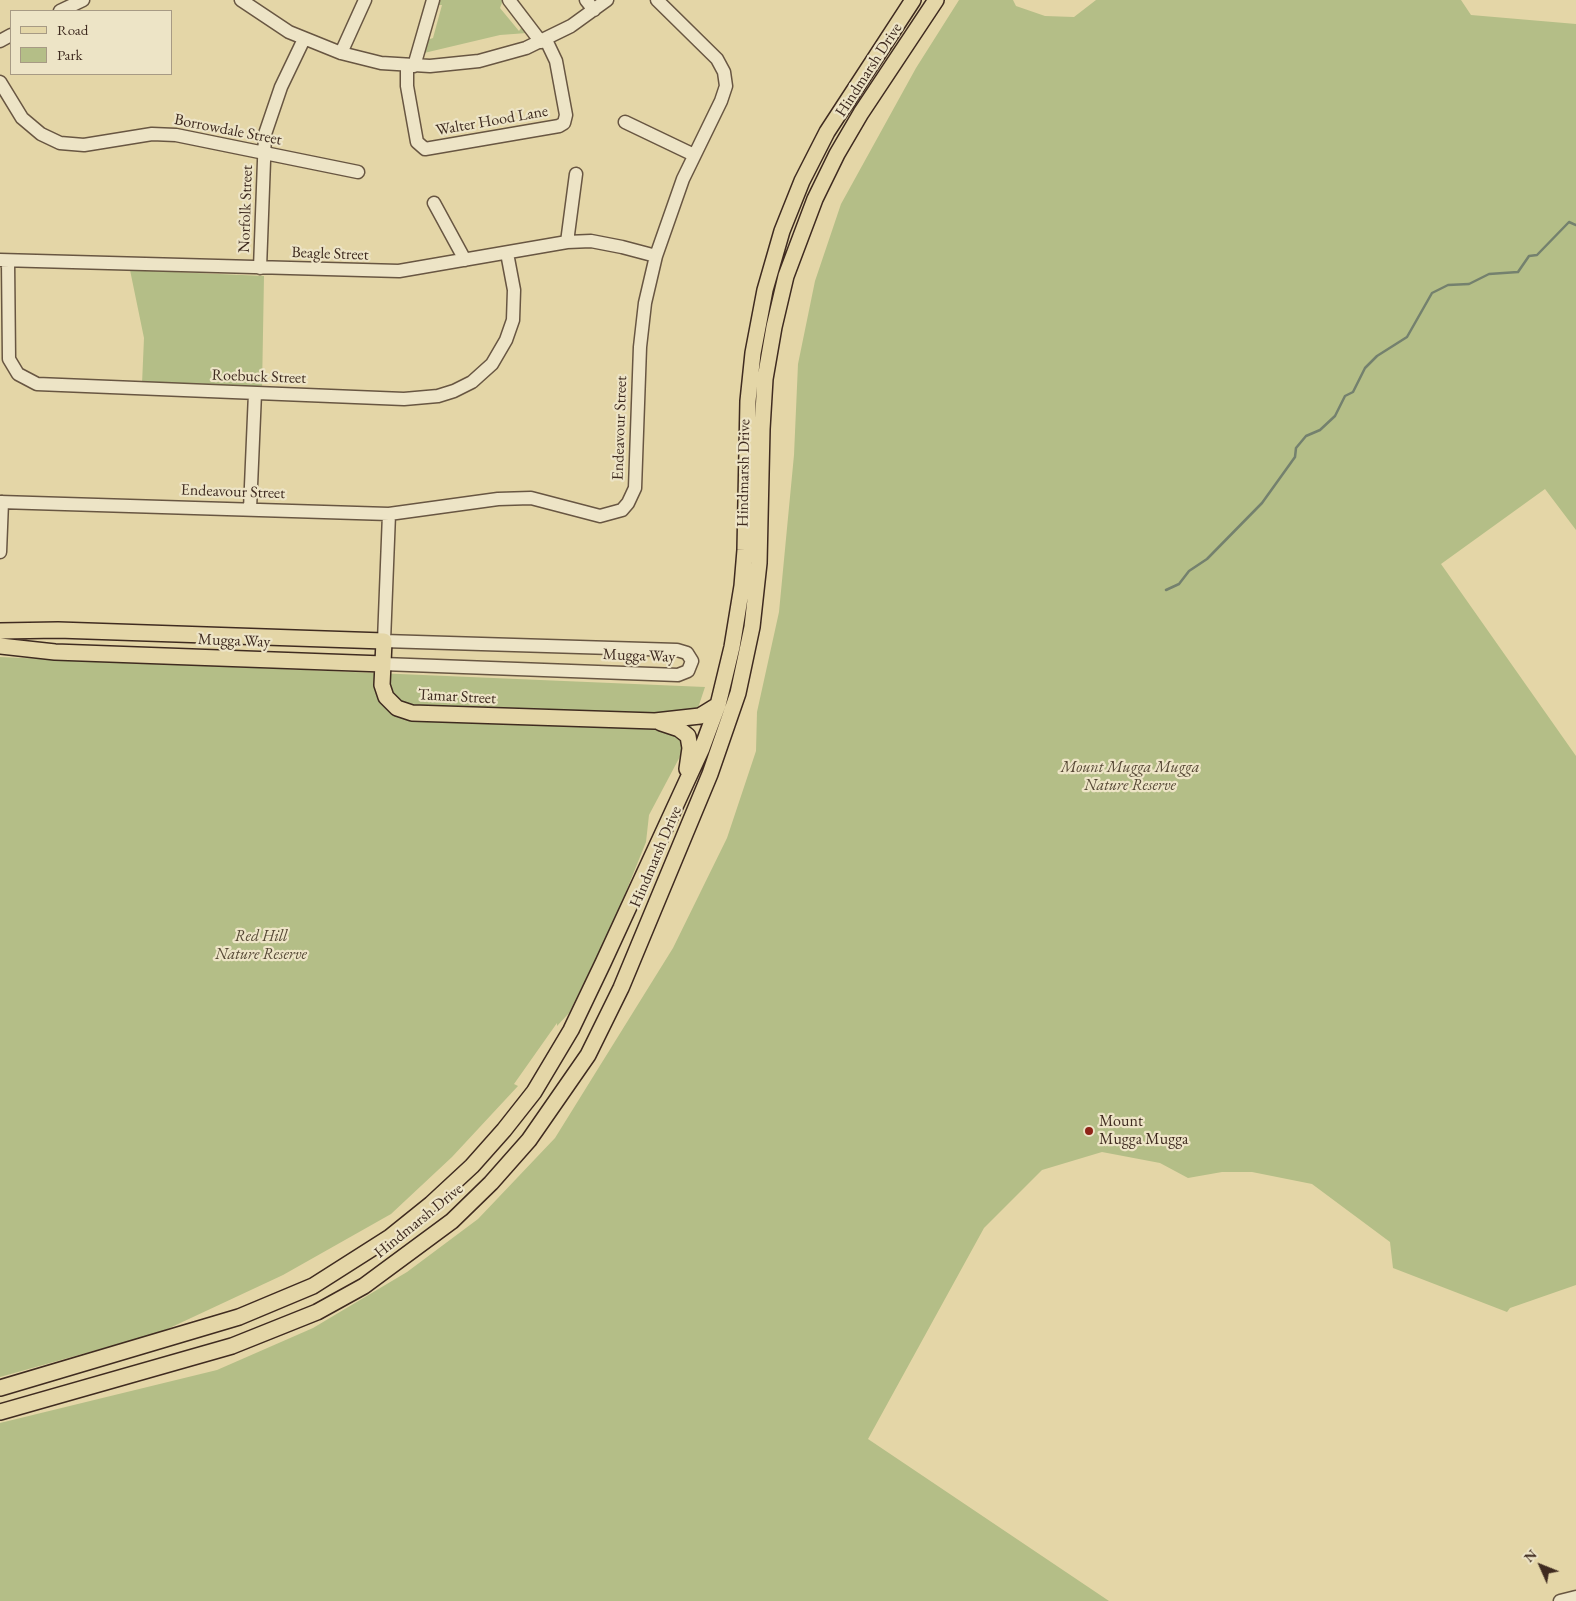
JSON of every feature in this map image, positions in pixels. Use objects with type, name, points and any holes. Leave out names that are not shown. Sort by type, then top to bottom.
[{"type":"main road","name":"Hindmarsh Drive","points":[[0,1388],[239,1317],[313,1286],[390,1237],[431,1204],[472,1166],[504,1130],[538,1084],[571,1030],[684,790],[718,705],[732,647],[742,586],[745,550],[750,375],[765,290],[782,231],[811,162],[841,109],[913,0]]},
{"type":"main road","name":"Hindmarsh Drive","points":[[0,1412],[232,1346],[317,1312],[364,1286],[452,1221],[491,1183],[529,1140],[588,1055],[621,988],[710,774],[738,693],[752,627],[759,564],[764,389],[774,327],[786,276],[815,198],[837,154],[870,98],[936,0]]},
{"type":"main road","name":"Mugga Way","points":[[0,631],[58,630],[384,641]]},
{"type":"main road","name":"Tamar Street","points":[[384,641],[382,685],[386,697],[392,705],[405,712],[655,721],[700,716],[718,705]]},
{"type":"main road","name":"Mugga Way","points":[[0,646],[56,652],[383,664]]},
{"type":"main road","name":"Tamar Street","points":[[655,721],[679,729],[689,738],[690,748],[684,790]]},
{"type":"street","points":[[62,10],[83,0]]},
{"type":"street","points":[[241,0],[275,24],[304,39],[341,54],[381,63],[410,65],[446,65],[479,61],[510,53],[544,41],[571,26],[590,5],[607,0]]},
{"type":"street","points":[[341,54],[364,0]]},
{"type":"street","points":[[410,65],[433,0]]},
{"type":"street","points":[[509,0],[544,41]]},
{"type":"street","name":"Endeavour Street","points":[[1,502],[389,514],[512,498],[531,498],[600,516],[622,510],[628,503],[635,488],[640,347],[645,303],[656,256],[668,216],[694,155],[723,96],[725,75],[717,59],[657,0]]},
{"type":"street","name":"Norfolk Street","points":[[260,268],[265,134],[272,110],[304,39]]},
{"type":"street","name":"Walter Hood Lane","points":[[410,65],[407,86],[417,142],[425,149],[560,126],[564,123],[566,115],[556,61],[544,41]]},
{"type":"street","name":"Borrowdale Street","points":[[0,82],[17,111],[30,126],[40,134],[60,143],[84,145],[162,134],[358,172]]},
{"type":"street","points":[[625,122],[694,155]]},
{"type":"street","points":[[567,242],[576,174]]},
{"type":"street","points":[[434,203],[465,260]]},
{"type":"street","name":"Beagle Street","points":[[4,260],[399,271],[567,242],[601,242],[656,256]]},
{"type":"street","name":"Roebuck Street","points":[[4,260],[8,355],[15,371],[26,380],[45,385],[404,399],[438,396],[466,386],[492,364],[503,346],[511,327],[514,300],[507,253]]},
{"type":"street","points":[[250,509],[255,393]]},
{"type":"street","points":[[0,552],[1,502]]},
{"type":"street","name":"Tamar Street","points":[[384,641],[389,514]]},
{"type":"street","name":"Mugga Way","points":[[383,664],[678,675],[688,671],[692,661],[687,653],[677,650],[384,641]]},
{"type":"street","points":[[1560,1601],[1576,1597]]},
{"type":"green space","points":[[436,0],[503,0],[500,8],[519,31],[525,27],[527,33],[500,35],[424,53],[424,41],[433,38],[442,5],[435,5]]},
{"type":"green space","name":"Mount Mugga Mugga Nature Reserve","points":[[959,0],[1013,0],[1016,6],[1045,16],[1074,17],[1096,0],[1461,0],[1471,15],[1576,24],[1576,530],[1545,489],[1441,564],[1576,756],[1576,1285],[1510,1308],[1507,1312],[1393,1268],[1390,1242],[1312,1184],[1252,1172],[1222,1172],[1188,1178],[1160,1163],[1102,1152],[1042,1170],[984,1228],[868,1439],[1109,1601],[0,1601],[0,1423],[217,1370],[313,1328],[407,1272],[478,1219],[555,1138],[673,948],[727,838],[756,751],[757,712],[779,612],[794,455],[798,364],[815,281],[841,204],[916,68]]},
{"type":"green space","points":[[130,270],[264,276],[262,389],[142,384],[144,338]]},
{"type":"green space","name":"Red Hill Nature Reserve","points":[[0,657],[705,687],[685,747],[649,815],[646,842],[615,919],[569,1013],[557,1026],[557,1023],[514,1084],[518,1086],[452,1157],[391,1214],[283,1275],[161,1332],[0,1377]]},
{"type":"waterway","points":[[1166,590],[1179,584],[1189,571],[1207,559],[1262,503],[1295,457],[1296,448],[1306,436],[1320,430],[1335,416],[1345,396],[1353,392],[1365,368],[1377,356],[1407,337],[1432,293],[1448,285],[1469,284],[1489,274],[1518,272],[1529,256],[1537,255],[1569,222],[1576,225]]},
{"type":"place","name":"Mount Mugga Mugga","points":[[1089,1131]]}]
